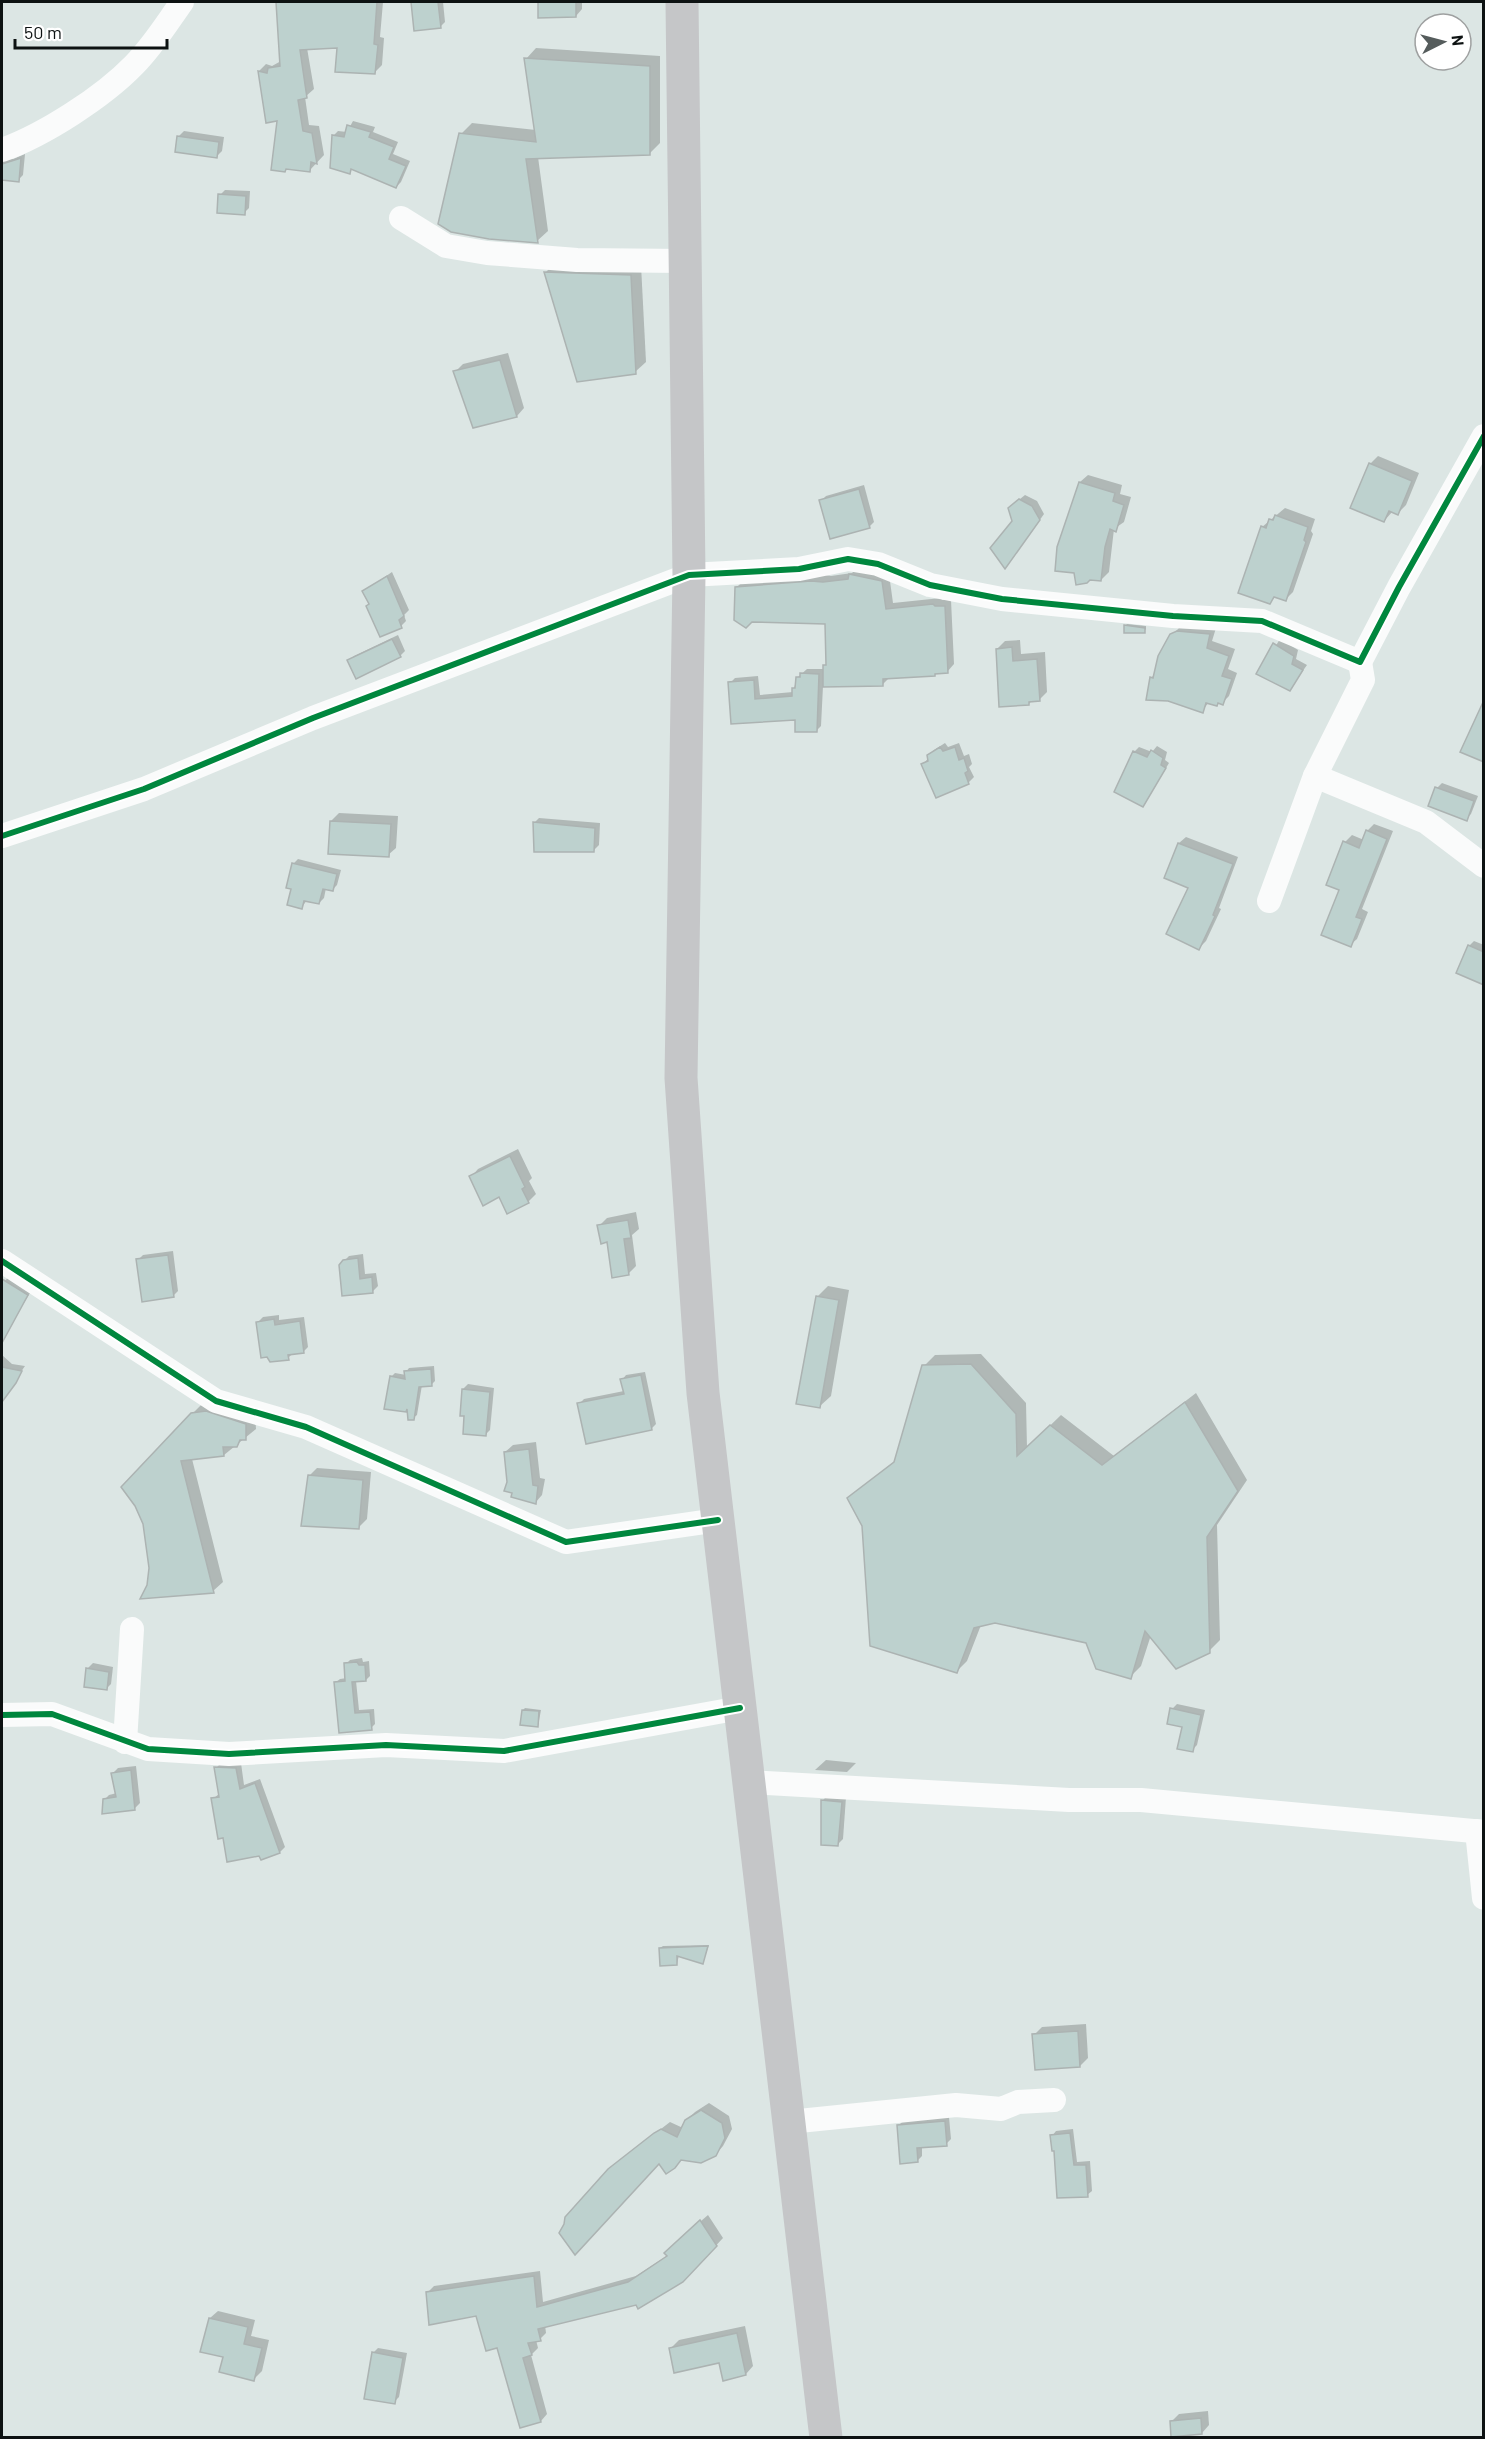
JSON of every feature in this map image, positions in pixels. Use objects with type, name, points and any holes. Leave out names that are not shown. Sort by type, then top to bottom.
[{"type":"main road","points":[[682,2],[689,574],[681,1078],[703,1393],[826,2438]]},
{"type":"street","points":[[2,150],[50,128],[106,89],[134,65],[159,36],[182,2]]},
{"type":"street","points":[[401,218],[446,246],[487,253],[577,260],[686,261]]},
{"type":"street","points":[[1269,901],[1315,776],[1363,680],[1360,662],[1484,436]]},
{"type":"street","points":[[2,836],[144,789],[313,718],[689,574],[799,569],[848,559],[878,564],[930,585],[1002,599],[1173,616],[1262,621],[1360,662]]},
{"type":"street","points":[[1315,776],[1426,822],[1484,866]]},
{"type":"street","points":[[2,1261],[216,1401],[306,1427],[566,1542],[718,1520]]},
{"type":"street","points":[[125,1742],[132,1629]]},
{"type":"street","points":[[2,1715],[52,1714],[148,1749],[229,1754],[386,1745],[504,1751],[740,1708]]},
{"type":"street","points":[[749,1782],[1057,1800],[1141,1800],[1480,1831],[1484,1898]]},
{"type":"street","points":[[789,2122],[956,2105],[1001,2109],[1018,2102],[1054,2100]]},
{"type":"building","points":[[276,2],[377,2],[374,44],[378,45],[375,74],[335,72],[337,48],[300,50],[307,98],[298,100],[303,131],[312,133],[317,164],[311,162],[310,172],[271,170],[277,121],[266,123],[258,71],[267,73],[268,68],[280,66]]},
{"type":"building","points":[[411,2],[438,2],[441,28],[414,31]]},
{"type":"building","points":[[538,2],[576,2],[576,17],[538,18]]},
{"type":"building","points":[[524,58],[650,66],[650,155],[526,159],[538,243],[489,239],[451,232],[438,224],[459,133],[536,142]]},
{"type":"building","points":[[347,125],[371,132],[369,137],[394,147],[389,159],[406,166],[396,188],[351,169],[350,174],[330,168],[332,135],[344,137]]},
{"type":"building","points":[[177,136],[219,142],[217,158],[175,152]]},
{"type":"building","points":[[21,158],[19,182],[2,180],[2,164]]},
{"type":"building","points":[[218,194],[246,196],[245,215],[217,213]]},
{"type":"building","points":[[544,272],[631,275],[636,374],[577,382]]},
{"type":"building","points":[[500,360],[517,417],[473,428],[453,371]]},
{"type":"building","points":[[1369,463],[1412,481],[1398,515],[1389,511],[1384,522],[1350,508]]},
{"type":"building","points":[[1079,482],[1115,493],[1113,501],[1124,505],[1116,532],[1110,529],[1105,547],[1101,581],[1090,580],[1087,583],[1076,585],[1074,573],[1055,571],[1057,547]]},
{"type":"building","points":[[859,489],[870,528],[830,539],[819,500]]},
{"type":"building","points":[[1019,499],[1032,506],[1040,520],[1005,569],[990,548],[1012,521],[1008,508]]},
{"type":"building","points":[[1275,515],[1308,527],[1304,540],[1306,542],[1286,601],[1274,597],[1270,604],[1238,593],[1261,526],[1266,528],[1269,519],[1273,520]]},
{"type":"building","points":[[849,574],[882,581],[886,609],[933,604],[945,606],[948,673],[883,679],[883,686],[823,687],[823,665],[826,665],[825,624],[752,622],[746,628],[734,620],[735,587],[823,582],[848,579]]},
{"type":"building","points":[[387,576],[404,616],[399,620],[402,628],[380,637],[362,591]]},
{"type":"building","points":[[1124,625],[1145,628],[1145,633],[1124,633]]},
{"type":"building","points":[[1177,631],[1210,634],[1207,648],[1229,656],[1222,676],[1232,679],[1223,705],[1206,703],[1203,713],[1168,701],[1146,700],[1150,677],[1153,678],[1158,656],[1170,634]]},
{"type":"building","points":[[392,639],[401,657],[356,679],[347,660]]},
{"type":"building","points":[[1273,643],[1294,656],[1292,664],[1303,670],[1290,691],[1256,674]]},
{"type":"building","points":[[1012,647],[1013,661],[1037,659],[1040,701],[1029,702],[1029,705],[999,707],[996,649]]},
{"type":"building","points":[[800,673],[819,674],[817,732],[795,732],[795,720],[731,724],[728,682],[754,680],[755,699],[792,696],[792,688],[795,688],[796,677],[800,677]]},
{"type":"building","points":[[1484,700],[1484,762],[1460,752]]},
{"type":"building","points":[[940,747],[943,751],[955,747],[959,760],[964,758],[968,771],[965,773],[969,784],[936,798],[921,764],[928,761],[927,755]]},
{"type":"building","points":[[1151,750],[1163,758],[1161,765],[1166,768],[1143,807],[1114,792],[1133,751],[1147,757]]},
{"type":"building","points":[[1435,787],[1474,801],[1467,821],[1428,806]]},
{"type":"building","points":[[330,821],[391,824],[389,857],[328,854]]},
{"type":"building","points":[[533,822],[595,828],[594,852],[534,852]]},
{"type":"building","points":[[1366,830],[1387,839],[1356,917],[1362,919],[1351,947],[1321,935],[1339,890],[1326,885],[1343,841],[1359,848]]},
{"type":"building","points":[[1178,843],[1233,864],[1213,915],[1215,916],[1199,950],[1166,934],[1188,888],[1164,878]]},
{"type":"building","points":[[292,863],[337,874],[333,891],[323,889],[319,904],[304,901],[302,909],[287,905],[291,889],[286,888]]},
{"type":"building","points":[[1468,945],[1484,952],[1484,985],[1456,973]]},
{"type":"building","points":[[510,1156],[525,1187],[522,1189],[529,1203],[507,1214],[499,1197],[483,1206],[469,1176]]},
{"type":"building","points":[[628,1220],[631,1238],[624,1239],[629,1275],[612,1278],[607,1242],[601,1244],[597,1225]]},
{"type":"building","points":[[168,1255],[174,1297],[142,1302],[136,1259]]},
{"type":"building","points":[[358,1258],[360,1279],[372,1277],[373,1293],[342,1296],[339,1265],[343,1260]]},
{"type":"building","points":[[2,1279],[28,1295],[2,1343]]},
{"type":"building","points":[[816,1296],[839,1300],[820,1408],[796,1404]]},
{"type":"building","points":[[274,1319],[275,1325],[300,1321],[304,1353],[288,1355],[289,1360],[270,1362],[267,1357],[261,1358],[256,1322]]},
{"type":"building","points":[[971,1364],[1016,1414],[1017,1456],[1050,1425],[1102,1465],[1185,1402],[1238,1491],[1207,1537],[1210,1653],[1176,1669],[1145,1631],[1131,1679],[1096,1669],[1086,1643],[995,1623],[974,1628],[957,1673],[870,1646],[862,1526],[847,1498],[894,1462],[922,1365]]},
{"type":"building","points":[[2,1367],[22,1371],[2,1402]]},
{"type":"building","points":[[431,1369],[432,1386],[419,1387],[414,1420],[408,1420],[407,1409],[406,1412],[384,1409],[390,1376],[405,1379],[404,1371]]},
{"type":"building","points":[[641,1375],[652,1430],[586,1444],[577,1403],[624,1394],[620,1379]]},
{"type":"building","points":[[462,1389],[490,1392],[486,1436],[463,1434],[464,1416],[460,1416]]},
{"type":"building","points":[[206,1411],[246,1424],[246,1440],[240,1440],[237,1447],[223,1447],[224,1456],[181,1461],[214,1593],[140,1599],[147,1585],[149,1568],[143,1524],[135,1506],[121,1487],[191,1413]]},
{"type":"building","points":[[529,1449],[533,1485],[538,1486],[536,1504],[511,1497],[512,1493],[504,1491],[507,1482],[504,1452]]},
{"type":"building","points":[[308,1475],[363,1480],[359,1529],[301,1526]]},
{"type":"building","points":[[357,1662],[359,1665],[365,1665],[366,1681],[352,1682],[355,1713],[370,1712],[372,1730],[339,1733],[334,1682],[345,1681],[344,1663]]},
{"type":"building","points":[[86,1668],[109,1672],[107,1690],[84,1687]]},
{"type":"building","points":[[1170,1708],[1201,1715],[1193,1752],[1177,1749],[1182,1727],[1167,1724]]},
{"type":"building","points":[[522,1710],[539,1711],[538,1727],[520,1725]]},
{"type":"building","points":[[214,1767],[236,1768],[240,1789],[255,1783],[280,1853],[261,1860],[259,1856],[227,1862],[223,1838],[218,1839],[211,1798],[219,1797]]},
{"type":"building","points":[[131,1770],[135,1810],[102,1814],[103,1799],[116,1797],[111,1773]]},
{"type":"building","points":[[821,1800],[842,1802],[838,1846],[821,1845]]},
{"type":"building","points":[[708,1946],[703,1964],[677,1956],[677,1965],[660,1966],[659,1948]]},
{"type":"building","points":[[1078,2031],[1080,2067],[1035,2070],[1032,2034]]},
{"type":"building","points":[[701,2110],[722,2123],[725,2138],[716,2156],[701,2163],[681,2160],[666,2174],[659,2164],[575,2255],[559,2233],[565,2217],[608,2169],[661,2129],[677,2137],[685,2120]]},
{"type":"building","points":[[945,2121],[947,2146],[917,2148],[918,2162],[900,2164],[897,2125]]},
{"type":"building","points":[[1070,2133],[1074,2165],[1086,2165],[1088,2197],[1057,2198],[1054,2151],[1052,2151],[1050,2135]]},
{"type":"building","points":[[700,2220],[717,2246],[683,2282],[638,2309],[636,2305],[538,2329],[541,2341],[528,2343],[532,2355],[523,2358],[541,2422],[520,2428],[497,2348],[486,2351],[476,2316],[429,2325],[426,2292],[534,2276],[537,2307],[628,2282],[667,2256],[664,2253]]},
{"type":"building","points":[[209,2318],[248,2327],[244,2344],[262,2348],[254,2381],[219,2372],[223,2357],[200,2352]]},
{"type":"building","points":[[737,2333],[746,2375],[723,2381],[719,2363],[674,2373],[669,2348]]},
{"type":"building","points":[[372,2352],[403,2358],[395,2404],[364,2399]]},
{"type":"building","points":[[1201,2418],[1202,2434],[1171,2437],[1170,2421]]},
{"type":"cycle path","points":[[2,836],[144,789],[313,718],[689,575],[799,569],[848,559],[878,564],[930,585],[1002,599],[1173,616],[1262,621],[1360,662],[1399,587],[1484,436]]},
{"type":"cycle path","points":[[2,1261],[216,1401],[306,1427],[566,1542],[718,1520]]},
{"type":"cycle path","points":[[2,1715],[52,1714],[148,1749],[229,1754],[386,1745],[504,1751],[740,1708]]}]
